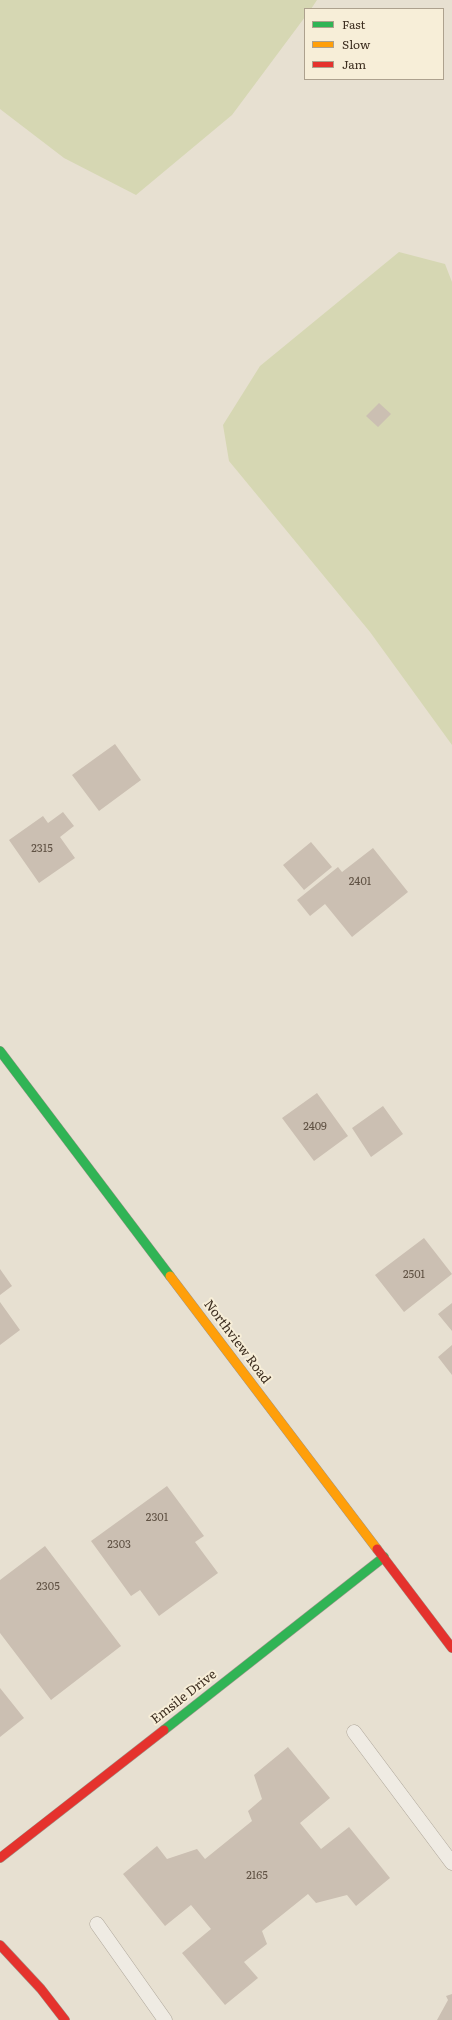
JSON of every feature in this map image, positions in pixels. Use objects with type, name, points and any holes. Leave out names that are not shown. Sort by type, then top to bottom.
[{"type":"street","name":"Northview Road","points":[[0,1051],[452,1648]]},
{"type":"street","name":"Emsile Drive","points":[[0,1858],[384,1557]]},
{"type":"street","points":[[0,1945],[41,1989],[65,2020]]},
{"type":"lane","points":[[354,1732],[452,1863]]},
{"type":"lane","points":[[97,1924],[165,2020]]},
{"type":"green space","points":[[0,0],[317,0],[312,8],[304,8],[304,18],[232,115],[136,195],[64,158],[0,109]]},
{"type":"green space","points":[[399,252],[445,264],[452,282],[452,745],[370,632],[229,461],[223,425],[260,366]]},
{"type":"building","points":[[379,403],[391,414],[378,427],[366,416]]},
{"type":"building","points":[[115,744],[141,780],[99,811],[72,775]]},
{"type":"building","points":[[63,812],[74,826],[60,837],[75,858],[39,883],[9,840],[43,816],[48,823]]},
{"type":"building","points":[[311,842],[332,867],[304,890],[283,865]]},
{"type":"building","points":[[373,848],[408,892],[352,937],[325,904],[310,916],[297,900],[338,867],[342,872]]},
{"type":"building","points":[[317,1093],[348,1136],[314,1161],[282,1118]]},
{"type":"building","points":[[383,1106],[403,1134],[371,1157],[352,1128]]},
{"type":"building","points":[[424,1238],[452,1274],[404,1312],[375,1275]]},
{"type":"building","points":[[0,1269],[12,1286],[0,1295]]},
{"type":"building","points":[[0,1302],[20,1330],[0,1345]]},
{"type":"building","points":[[452,1303],[452,1331],[438,1314]]},
{"type":"building","points":[[452,1345],[452,1375],[438,1357]]},
{"type":"building","points":[[167,1486],[204,1536],[195,1542],[218,1573],[159,1616],[140,1590],[131,1596],[91,1541]]},
{"type":"building","points":[[45,1546],[121,1646],[51,1700],[0,1633],[0,1580]]},
{"type":"building","points":[[0,1688],[24,1718],[0,1737]]},
{"type":"building","points":[[288,1747],[330,1798],[300,1823],[321,1849],[349,1827],[390,1878],[356,1906],[347,1895],[316,1903],[308,1894],[262,1931],[267,1944],[244,1962],[258,1978],[225,2005],[182,1953],[211,1929],[191,1905],[165,1926],[123,1874],[157,1846],[167,1859],[197,1849],[205,1859],[252,1821],[248,1811],[262,1799],[254,1775]]},
{"type":"building","points":[[452,1994],[452,2020],[437,2020],[448,2000],[446,1996]]},
{"type":"traffic: fast","points":[[0,1051],[170,1276]]},
{"type":"traffic: fast","points":[[164,1730],[384,1557]]},
{"type":"traffic: slow","points":[[170,1276],[377,1549]]},
{"type":"traffic: jam","points":[[377,1549],[452,1648]]},
{"type":"traffic: jam","points":[[0,1858],[164,1730]]},
{"type":"traffic: jam","points":[[0,1945],[41,1989],[65,2020]]}]
